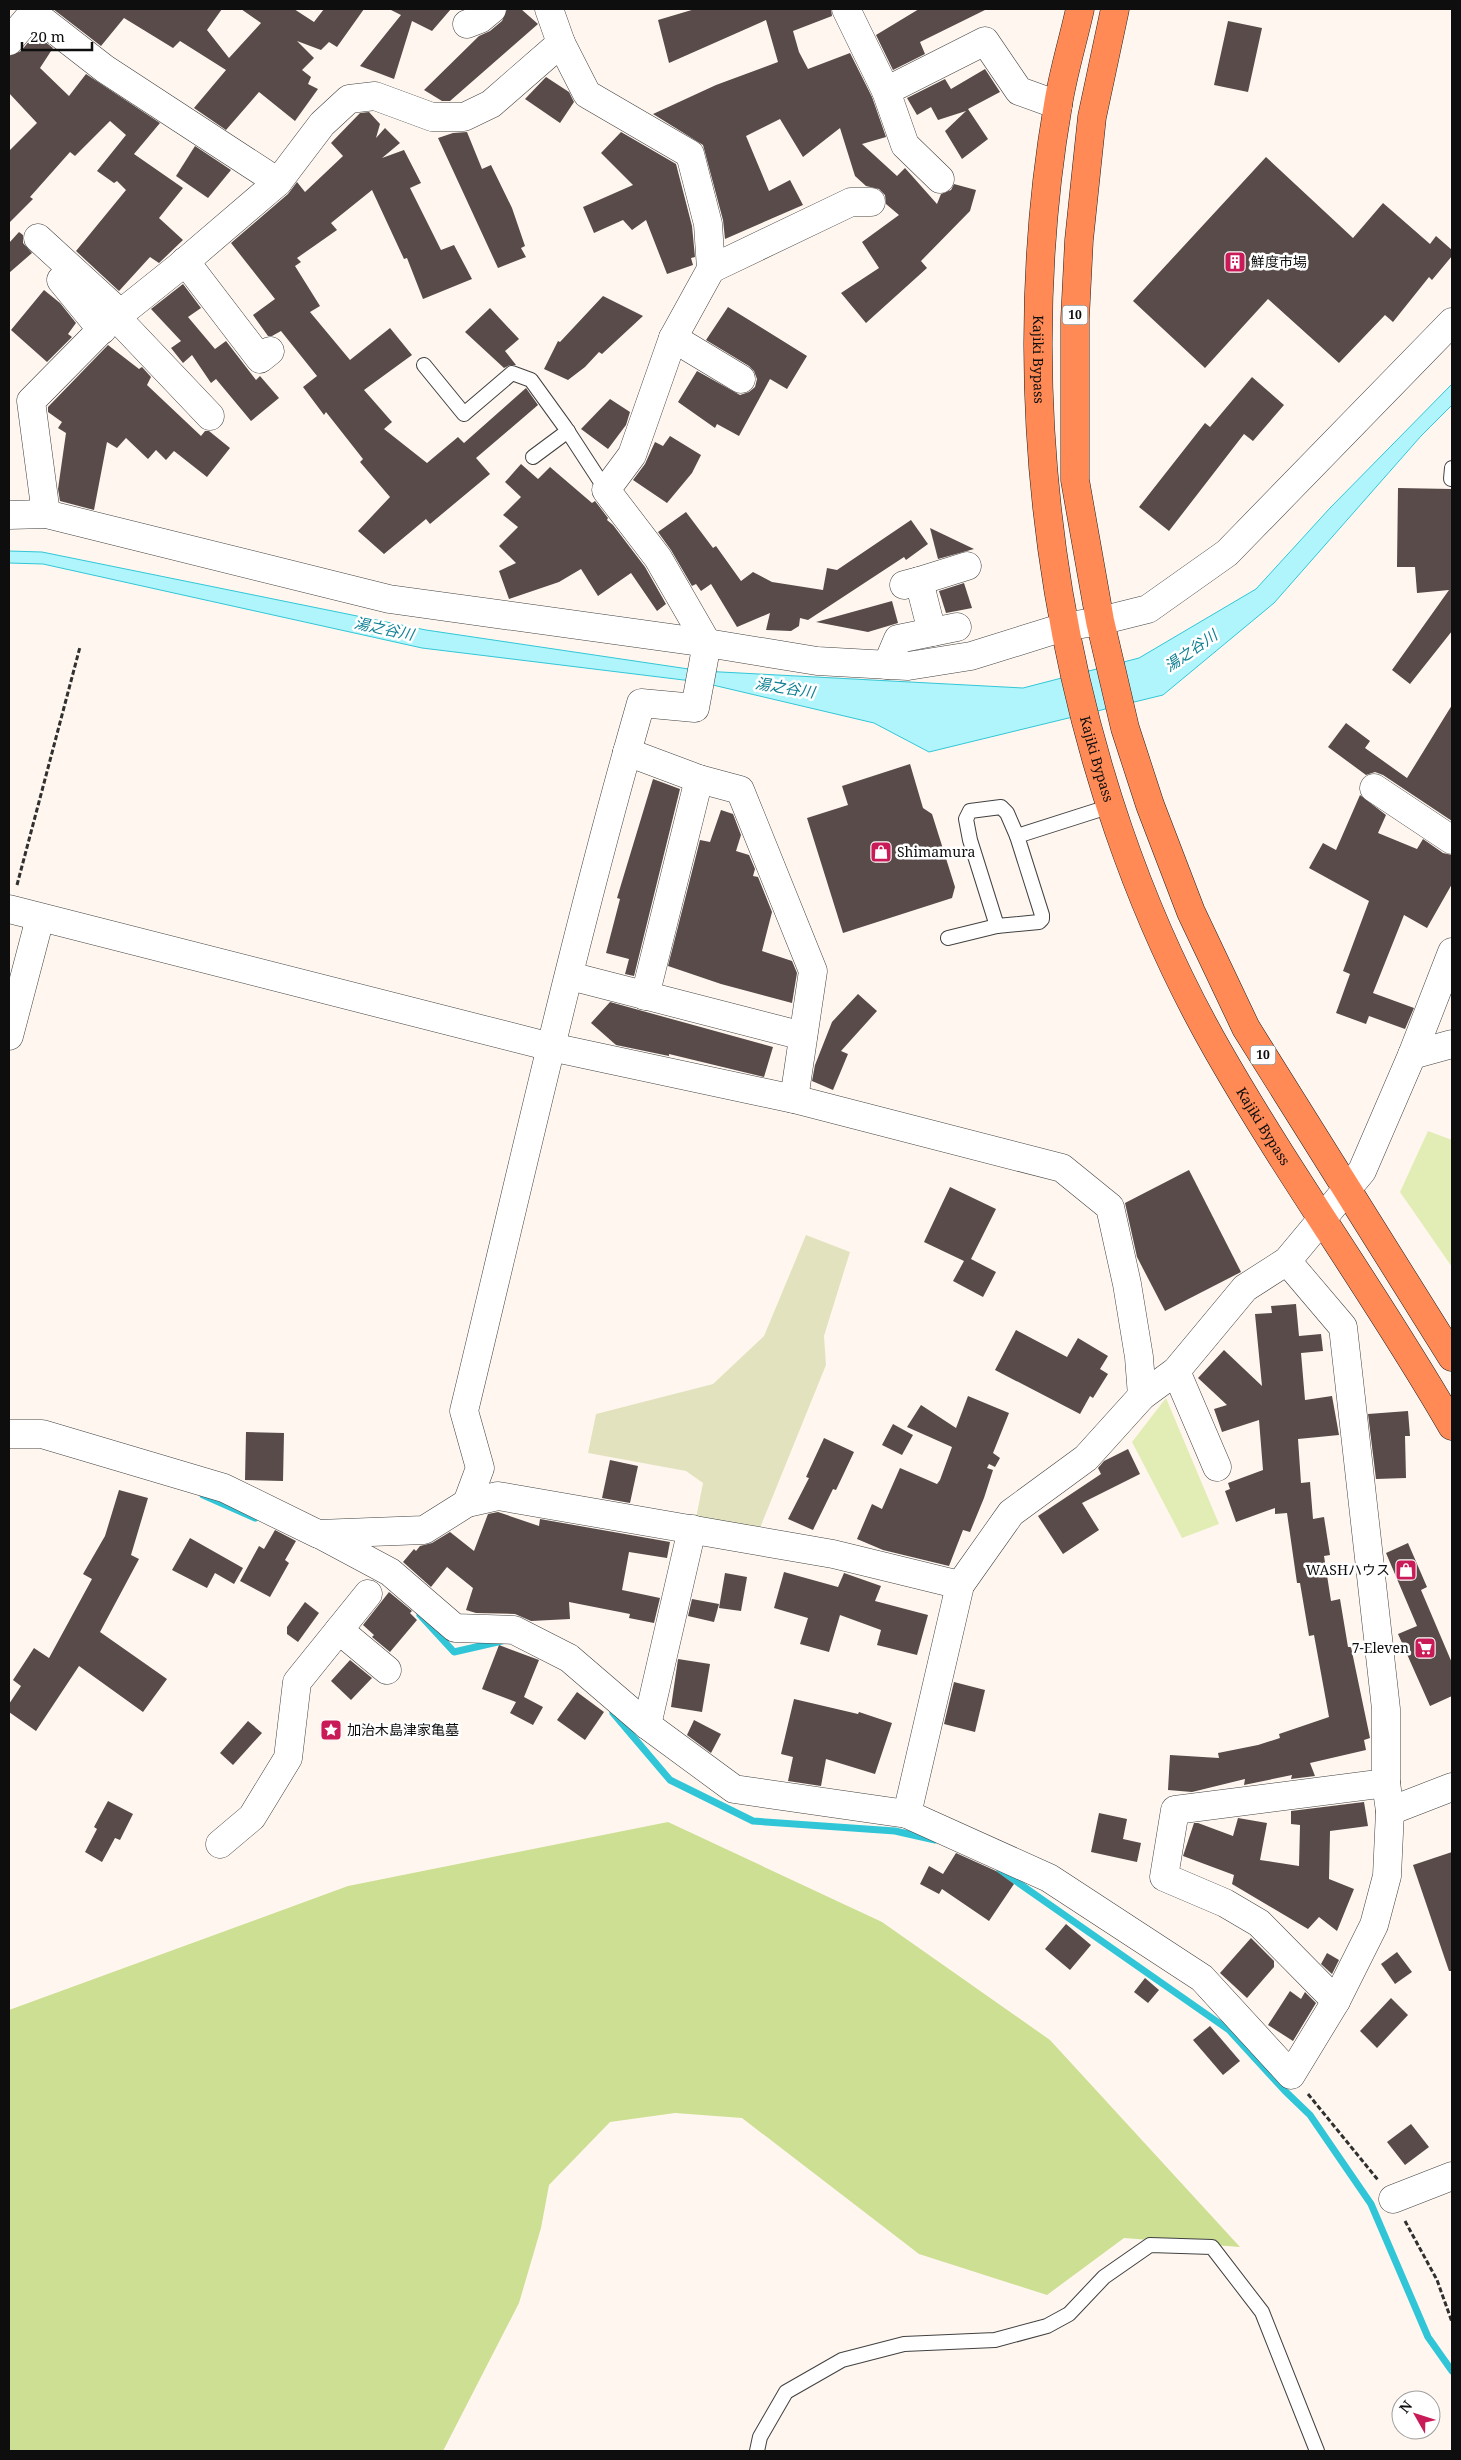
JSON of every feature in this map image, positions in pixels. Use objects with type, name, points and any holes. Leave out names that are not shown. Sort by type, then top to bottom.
[{"type":"highway","name":"Kajiki Bypass","points":[[1080,9],[1058,104],[1043,225],[1037,328],[1043,464],[1049,530],[1066,639],[1090,738],[1111,806],[1143,892],[1169,954],[1217,1050],[1452,1426]]},
{"type":"highway","name":"10","points":[[1115,9],[1092,117],[1078,240],[1075,319],[1075,480],[1100,621],[1125,728],[1150,805],[1188,903],[1246,1028],[1452,1356]]},
{"type":"street","points":[[467,24],[480,19],[492,9]]},
{"type":"street","points":[[466,1503],[480,1468],[464,1411],[552,1048],[627,752],[641,703],[695,708],[706,643],[658,558],[606,490],[632,455],[673,338],[711,269],[708,224],[690,154],[587,94],[561,43],[548,9]]},
{"type":"street","points":[[846,9],[886,91],[905,145],[940,179]]},
{"type":"street","points":[[9,41],[35,11],[105,69],[278,182]]},
{"type":"street","points":[[886,91],[985,41],[1018,92],[1058,104]]},
{"type":"street","points":[[46,514],[32,401],[113,320],[278,182],[322,124],[349,99],[375,96],[432,117],[464,117],[492,104],[561,43]]},
{"type":"street","points":[[711,269],[851,202],[871,202]]},
{"type":"street","points":[[38,238],[113,320],[210,416]]},
{"type":"street","points":[[185,261],[260,359],[270,351]]},
{"type":"street","points":[[61,280],[113,320]]},
{"type":"street","points":[[9,515],[46,514],[389,599],[706,643],[817,661],[908,666],[1066,639],[1100,621],[1148,609],[1227,552],[1452,322]]},
{"type":"street","points":[[673,338],[741,379]]},
{"type":"street","points":[[886,665],[898,639],[945,630],[912,583],[967,566]]},
{"type":"street","points":[[627,752],[699,779],[740,790],[813,971],[794,1099]]},
{"type":"street","points":[[645,996],[699,779]]},
{"type":"street","points":[[1374,788],[1452,840]]},
{"type":"street","points":[[10,910],[552,1048],[794,1099],[1062,1168],[1087,1186],[1110,1207],[1127,1284],[1139,1357],[1142,1396]]},
{"type":"street","points":[[9,1036],[40,918]]},
{"type":"street","points":[[907,1814],[960,1585],[1011,1513],[1086,1458],[1142,1396],[1176,1371],[1245,1288],[1287,1260],[1362,1171],[1412,1055],[1452,952]]},
{"type":"street","points":[[570,976],[803,1036]]},
{"type":"street","points":[[1412,1055],[1452,1044]]},
{"type":"street","points":[[9,1434],[42,1434],[224,1488],[318,1534],[381,1581],[455,1628],[514,1630],[570,1658],[646,1725],[734,1789],[907,1814],[1049,1878],[1202,1978],[1292,2075],[1336,2001],[1374,1925],[1387,1876],[1390,1810],[1386,1784],[1386,1709],[1343,1327],[1287,1260]]},
{"type":"street","points":[[1176,1371],[1217,1468]]},
{"type":"street","points":[[318,1534],[424,1530],[466,1503],[498,1496],[834,1554],[960,1585]]},
{"type":"street","points":[[646,1725],[692,1529]]},
{"type":"street","points":[[220,1844],[252,1817],[288,1758],[297,1682],[381,1581]]},
{"type":"street","points":[[339,1630],[387,1670]]},
{"type":"street","points":[[1336,2001],[1259,1923],[1225,1903],[1164,1877],[1174,1810],[1386,1784]]},
{"type":"street","points":[[1390,1810],[1452,1787]]},
{"type":"street","points":[[1393,2199],[1452,2176]]},
{"type":"lane","points":[[424,365],[464,414],[512,373],[531,380],[606,490]]},
{"type":"lane","points":[[533,456],[568,432]]},
{"type":"lane","points":[[1017,836],[1111,806]]},
{"type":"lane","points":[[948,938],[997,926],[1038,922],[1042,919],[1017,836],[1007,814],[1001,807],[970,811],[966,819],[970,840],[997,926]]},
{"type":"lane","points":[[757,2451],[760,2437],[786,2392],[842,2360],[904,2344],[995,2340],[1047,2326],[1069,2314],[1104,2277],[1150,2246],[1212,2247],[1262,2312],[1314,2450]]},
{"type":"path","points":[[10,910],[80,647]]},
{"type":"green space","points":[[1428,1131],[1452,1140],[1452,1267],[1400,1192]]},
{"type":"green space","points":[[806,1235],[850,1252],[824,1336],[826,1365],[758,1533],[695,1523],[703,1483],[686,1471],[588,1453],[596,1414],[713,1384],[764,1336]]},
{"type":"green space","points":[[1166,1398],[1219,1524],[1182,1538],[1132,1442]]},
{"type":"green space","points":[[668,1822],[882,1922],[1050,2040],[1240,2247],[1124,2238],[1047,2295],[919,2254],[742,2118],[675,2113],[610,2122],[549,2185],[541,2228],[519,2303],[443,2451],[9,2451],[9,2010],[348,1886]]},
{"type":"water","name":"湯之谷川","points":[[1452,384],[1452,405],[1421,436],[1274,603],[1163,695],[929,752],[874,723],[700,682],[422,648],[43,564],[9,563],[9,551],[42,552],[426,630],[702,671],[1023,688],[1139,658],[1256,589],[1330,508]]},
{"type":"building","points":[[53,9],[222,9],[207,30],[229,58],[261,23],[241,9],[294,9],[314,22],[324,9],[364,9],[337,47],[329,42],[321,50],[297,41],[314,58],[302,70],[311,77],[308,84],[318,89],[295,121],[259,92],[226,130],[194,108],[226,70],[180,41],[173,48],[124,18],[101,46]]},
{"type":"building","points":[[389,9],[451,9],[432,31],[412,21],[394,79],[360,66],[401,15]]},
{"type":"building","points":[[507,9],[521,9],[538,24],[450,101],[442,101],[424,90],[479,36],[490,31],[502,21]]},
{"type":"building","points":[[695,9],[831,9],[832,16],[793,31],[799,52],[808,69],[850,53],[872,97],[886,137],[862,144],[897,176],[905,168],[937,204],[941,194],[951,190],[954,184],[976,190],[970,211],[921,261],[927,268],[866,323],[841,293],[879,268],[862,242],[899,215],[886,204],[885,195],[879,189],[866,186],[855,176],[840,128],[803,157],[780,119],[746,136],[769,191],[790,180],[803,205],[725,239],[723,220],[703,145],[653,114],[716,85],[778,62],[766,20],[669,63],[658,20]]},
{"type":"building","points":[[919,9],[987,9],[920,42],[925,54],[893,70],[876,35]]},
{"type":"building","points":[[1228,21],[1262,28],[1248,92],[1214,85]]},
{"type":"building","points":[[35,34],[53,48],[40,68],[69,96],[86,74],[160,123],[134,154],[183,188],[159,218],[183,240],[159,263],[150,257],[119,291],[76,251],[126,190],[117,181],[114,183],[97,171],[126,135],[110,121],[75,156],[70,152],[30,197],[33,199],[9,223],[9,151],[37,123],[9,93],[9,56],[21,51]]},
{"type":"building","points":[[985,69],[1000,92],[968,109],[988,139],[962,159],[945,131],[966,111],[938,120],[931,107],[917,115],[907,98],[945,79],[951,89]]},
{"type":"building","points":[[546,77],[569,92],[574,102],[560,123],[525,99]]},
{"type":"building","points":[[369,112],[380,124],[376,138],[385,128],[400,143],[382,158],[404,150],[421,183],[410,188],[441,250],[454,245],[472,279],[423,299],[407,258],[404,259],[372,190],[331,223],[337,230],[297,258],[301,262],[295,266],[320,306],[310,312],[350,360],[390,328],[412,355],[364,390],[392,422],[384,429],[427,463],[458,437],[464,443],[526,388],[538,405],[476,458],[490,474],[430,524],[426,519],[384,554],[358,531],[390,497],[360,462],[363,459],[326,412],[324,415],[303,387],[317,376],[281,331],[268,336],[253,315],[275,299],[231,243],[288,194],[297,182],[305,192],[343,156],[331,143],[360,113]]},
{"type":"building","points":[[467,132],[482,169],[491,165],[512,208],[525,246],[521,248],[526,257],[498,268],[438,138],[453,133]]},
{"type":"building","points":[[621,132],[676,164],[692,226],[695,257],[691,258],[693,265],[667,274],[646,220],[632,230],[623,220],[594,233],[583,207],[633,185],[601,153]]},
{"type":"building","points":[[195,146],[231,170],[208,198],[176,176]]},
{"type":"building","points":[[1266,157],[1353,238],[1383,203],[1430,244],[1436,236],[1452,250],[1452,256],[1432,280],[1429,277],[1393,322],[1385,315],[1339,363],[1268,299],[1205,368],[1133,301]]},
{"type":"building","points":[[19,232],[23,235],[23,243],[32,253],[9,273],[9,243]]},
{"type":"building","points":[[183,284],[201,308],[188,317],[215,349],[226,341],[256,380],[260,376],[279,398],[251,421],[216,379],[211,383],[192,355],[183,363],[171,348],[181,341],[151,309]]},
{"type":"building","points":[[44,290],[60,303],[76,323],[68,334],[72,337],[47,362],[11,330]]},
{"type":"building","points":[[603,296],[643,316],[602,354],[599,352],[585,367],[568,380],[544,369],[558,341],[560,342]]},
{"type":"building","points":[[728,307],[807,356],[787,389],[770,379],[739,436],[717,424],[715,428],[678,402],[697,371],[740,395],[749,392],[755,387],[757,379],[754,371],[749,366],[706,340]]},
{"type":"building","points":[[490,308],[519,339],[505,351],[516,365],[504,368],[465,332]]},
{"type":"building","points":[[108,345],[139,369],[142,367],[151,377],[147,385],[201,436],[205,431],[209,431],[230,448],[207,477],[174,451],[166,460],[156,450],[148,459],[126,438],[117,448],[107,442],[94,510],[60,501],[58,489],[66,433],[58,428],[62,422],[48,412],[48,407]]},
{"type":"building","points":[[1252,377],[1284,405],[1253,441],[1244,434],[1169,531],[1139,507],[1205,423],[1210,427]]},
{"type":"building","points":[[610,399],[630,412],[626,425],[608,449],[581,429]]},
{"type":"building","points":[[670,436],[701,455],[692,473],[667,503],[633,480],[645,464],[655,442],[663,446]]},
{"type":"building","points":[[521,464],[538,479],[550,467],[592,503],[595,501],[608,518],[607,520],[613,525],[645,567],[666,604],[657,611],[631,573],[598,596],[581,569],[559,582],[509,599],[499,571],[516,563],[499,546],[518,527],[503,515],[521,497],[505,482]]},
{"type":"building","points":[[1398,488],[1452,489],[1452,631],[1410,684],[1392,670],[1449,590],[1417,593],[1415,567],[1397,567]]},
{"type":"building","points":[[686,512],[713,548],[716,546],[741,581],[753,572],[772,582],[823,590],[827,568],[837,570],[911,520],[928,544],[906,560],[904,557],[808,620],[800,618],[799,626],[791,631],[766,630],[770,613],[737,627],[711,584],[701,591],[696,584],[692,586],[658,532]]},
{"type":"building","points":[[930,528],[974,549],[938,559]]},
{"type":"building","points":[[964,583],[972,608],[946,613],[939,591]]},
{"type":"building","points":[[892,601],[898,623],[868,632],[816,622]]},
{"type":"building","points":[[1452,705],[1452,821],[1383,775],[1375,772],[1366,775],[1328,747],[1346,723],[1370,741],[1365,748],[1407,778]]},
{"type":"building","name":"Shimamura","points":[[910,764],[923,808],[932,814],[955,887],[952,898],[843,933],[807,818],[848,805],[842,786]]},
{"type":"building","points":[[653,779],[680,789],[634,976],[625,974],[629,959],[606,953],[620,899],[617,898]]},
{"type":"building","points":[[1360,795],[1386,815],[1378,833],[1417,849],[1423,839],[1443,853],[1452,855],[1452,884],[1427,928],[1404,915],[1373,993],[1414,1008],[1405,1029],[1369,1016],[1366,1024],[1336,1013],[1350,974],[1343,971],[1369,901],[1309,868],[1323,843],[1336,850]]},
{"type":"building","points":[[721,810],[733,814],[741,835],[736,851],[749,855],[755,869],[753,876],[758,877],[772,912],[762,951],[792,961],[797,973],[792,1003],[721,984],[668,966],[700,840],[710,842]]},
{"type":"building","points":[[858,994],[877,1011],[841,1051],[848,1054],[833,1090],[812,1081],[815,1065],[832,1022]]},
{"type":"building","points":[[610,1002],[773,1047],[764,1077],[669,1054],[669,1056],[616,1045],[591,1023]]},
{"type":"building","points":[[1189,1170],[1241,1272],[1165,1311],[1137,1257],[1125,1203]]},
{"type":"building","points":[[950,1187],[996,1209],[971,1259],[996,1272],[983,1297],[953,1281],[964,1261],[924,1242]]},
{"type":"building","points":[[1296,1304],[1299,1336],[1321,1334],[1323,1351],[1301,1353],[1305,1400],[1332,1396],[1339,1435],[1298,1439],[1301,1483],[1310,1482],[1313,1519],[1324,1517],[1330,1555],[1324,1556],[1331,1601],[1340,1599],[1348,1647],[1351,1647],[1370,1738],[1364,1740],[1366,1750],[1310,1763],[1315,1776],[1291,1779],[1292,1775],[1244,1785],[1245,1779],[1192,1792],[1168,1790],[1170,1755],[1219,1758],[1218,1753],[1258,1745],[1280,1738],[1279,1734],[1329,1717],[1314,1635],[1309,1636],[1300,1583],[1297,1583],[1287,1513],[1275,1514],[1275,1508],[1236,1522],[1225,1491],[1230,1489],[1228,1483],[1263,1470],[1259,1420],[1222,1432],[1214,1409],[1227,1405],[1198,1378],[1224,1350],[1262,1386],[1255,1314],[1272,1313],[1271,1306]]},
{"type":"building","points":[[1016,1330],[1067,1357],[1078,1338],[1108,1356],[1100,1369],[1108,1374],[1093,1398],[1090,1396],[1080,1414],[995,1370]]},
{"type":"building","points":[[968,1396],[1009,1413],[993,1453],[1000,1458],[995,1467],[989,1464],[987,1468],[993,1470],[984,1498],[970,1532],[963,1530],[949,1566],[883,1550],[857,1539],[872,1504],[882,1509],[900,1468],[937,1484],[940,1480],[952,1447],[907,1427],[921,1405],[956,1428]]},
{"type":"building","points":[[1408,1411],[1410,1436],[1405,1436],[1406,1478],[1376,1479],[1368,1414]]},
{"type":"building","points":[[893,1424],[913,1435],[902,1455],[882,1445]]},
{"type":"building","points":[[246,1432],[284,1433],[283,1481],[245,1480]]},
{"type":"building","points":[[824,1438],[854,1452],[836,1490],[833,1489],[813,1530],[788,1519],[809,1478],[806,1477]]},
{"type":"building","points":[[1128,1449],[1140,1474],[1082,1503],[1099,1530],[1063,1554],[1038,1516],[1101,1474],[1098,1468],[1104,1461]]},
{"type":"building","points":[[610,1460],[638,1466],[630,1503],[602,1498]]},
{"type":"building","points":[[119,1490],[148,1498],[131,1555],[139,1559],[100,1632],[167,1679],[143,1712],[79,1666],[36,1731],[9,1712],[9,1704],[21,1686],[13,1680],[34,1648],[49,1658],[92,1579],[83,1574],[105,1536]]},
{"type":"building","points":[[498,1512],[539,1526],[540,1519],[670,1542],[667,1558],[629,1552],[622,1590],[660,1598],[654,1623],[629,1618],[630,1614],[569,1602],[570,1619],[531,1621],[515,1614],[476,1613],[466,1610],[473,1588],[447,1567],[431,1587],[403,1562],[414,1549],[416,1551],[420,1546],[432,1543],[450,1532],[474,1551],[488,1514]]},
{"type":"building","points":[[275,1530],[296,1541],[285,1560],[289,1563],[270,1597],[240,1581],[259,1546],[264,1549]]},
{"type":"building","points":[[190,1538],[243,1568],[234,1584],[215,1573],[207,1588],[172,1570]]},
{"type":"building","name":"7-Eleven","points":[[1408,1543],[1427,1587],[1421,1590],[1452,1663],[1452,1696],[1430,1706],[1398,1634],[1417,1626],[1386,1553]]},
{"type":"building","points":[[784,1572],[838,1587],[844,1573],[881,1586],[875,1601],[928,1615],[917,1655],[877,1645],[881,1630],[840,1615],[829,1652],[800,1644],[808,1618],[774,1608]]},
{"type":"building","points":[[725,1573],[747,1577],[741,1611],[719,1608]]},
{"type":"building","points":[[389,1592],[412,1611],[410,1613],[417,1620],[390,1652],[372,1637],[374,1635],[363,1625]]},
{"type":"building","points":[[692,1599],[719,1604],[714,1622],[688,1616]]},
{"type":"building","points":[[305,1602],[319,1613],[298,1642],[287,1634],[287,1627]]},
{"type":"building","points":[[499,1645],[539,1660],[524,1697],[543,1707],[533,1725],[510,1713],[516,1702],[482,1689]]},
{"type":"building","points":[[678,1659],[710,1664],[702,1712],[671,1707]]},
{"type":"building","points":[[350,1660],[372,1678],[351,1700],[331,1681]]},
{"type":"building","points":[[954,1682],[985,1690],[975,1732],[944,1724]]},
{"type":"building","points":[[577,1692],[604,1712],[585,1740],[557,1720]]},
{"type":"building","points":[[794,1699],[858,1714],[859,1712],[892,1723],[875,1774],[826,1759],[821,1786],[788,1781],[793,1757],[781,1754]]},
{"type":"building","points":[[694,1720],[721,1734],[711,1753],[687,1735]]},
{"type":"building","points":[[248,1721],[262,1733],[233,1765],[220,1753]]},
{"type":"building","points":[[108,1801],[133,1814],[120,1840],[115,1838],[102,1862],[85,1852],[97,1829],[94,1827]]},
{"type":"building","points":[[1364,1802],[1368,1826],[1330,1831],[1329,1879],[1354,1889],[1337,1931],[1319,1917],[1308,1929],[1232,1884],[1234,1875],[1183,1856],[1194,1823],[1233,1836],[1238,1818],[1267,1823],[1260,1860],[1299,1866],[1300,1825],[1291,1824],[1291,1811]]},
{"type":"building","points":[[1099,1813],[1127,1819],[1123,1839],[1141,1843],[1137,1862],[1091,1852]]},
{"type":"building","points":[[1452,1852],[1452,1971],[1449,1971],[1413,1865]]},
{"type":"building","points":[[956,1853],[996,1871],[1014,1884],[989,1921],[942,1889],[939,1894],[920,1884],[929,1866],[943,1874]]},
{"type":"building","points":[[1066,1924],[1091,1945],[1070,1970],[1045,1949]]},
{"type":"building","points":[[1251,1938],[1274,1961],[1274,1967],[1247,1998],[1220,1973]]},
{"type":"building","points":[[1397,1952],[1412,1972],[1395,1984],[1381,1964]]},
{"type":"building","points":[[1327,1953],[1339,1960],[1332,1974],[1321,1964]]},
{"type":"building","points":[[1145,1978],[1159,1990],[1148,2003],[1134,1992]]},
{"type":"building","points":[[1290,1991],[1301,1999],[1305,1992],[1316,2003],[1293,2041],[1268,2025]]},
{"type":"building","points":[[1391,1998],[1408,2015],[1377,2048],[1360,2031]]},
{"type":"building","points":[[1210,2026],[1240,2061],[1223,2075],[1193,2040]]},
{"type":"building","points":[[1411,2124],[1429,2147],[1405,2165],[1387,2142]]},
{"type":"waterway","points":[[203,1495],[255,1518]]},
{"type":"waterway","points":[[420,1615],[454,1652],[502,1641]]},
{"type":"waterway","points":[[613,1713],[670,1780],[753,1821],[895,1831],[935,1840]]},
{"type":"waterway","points":[[1000,1870],[1229,2030],[1285,2091],[1310,2115],[1371,2204],[1428,2337],[1452,2371]]},
{"type":"place","name":"鮮度市場","points":[[1235,262]]},
{"type":"place","name":"Shimamura","points":[[881,852]]},
{"type":"place","name":"WASHハウス","points":[[1406,1570]]},
{"type":"place","name":"7-Eleven","points":[[1425,1648]]},
{"type":"place","name":"加治木島津家亀墓","points":[[331,1730]]}]
